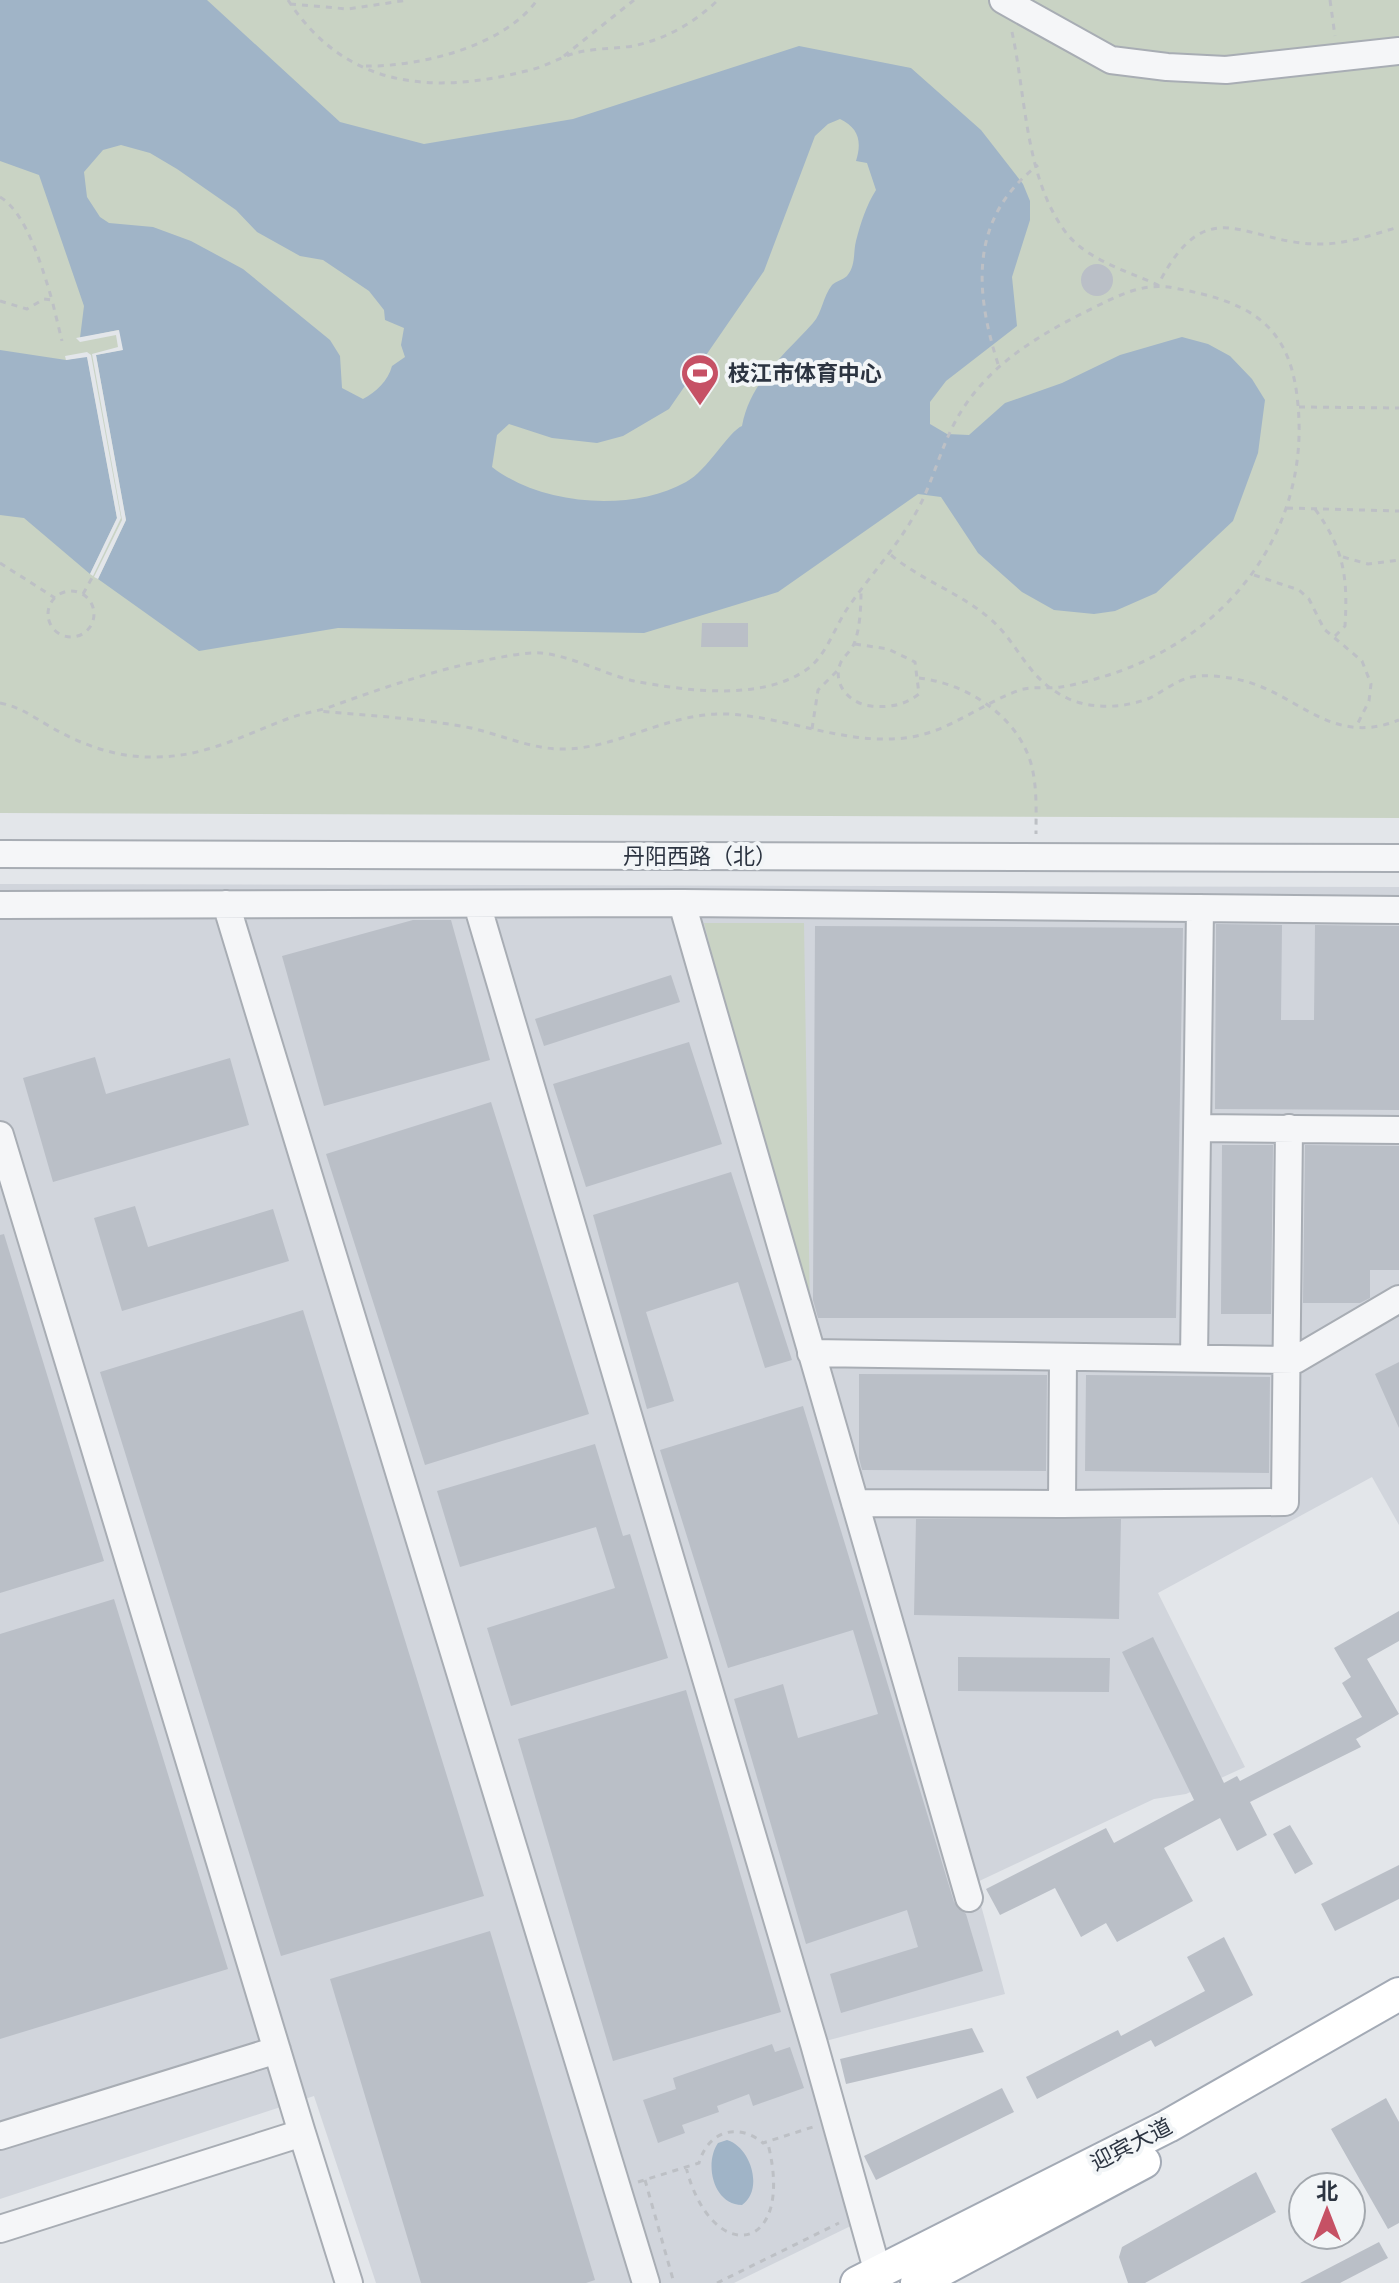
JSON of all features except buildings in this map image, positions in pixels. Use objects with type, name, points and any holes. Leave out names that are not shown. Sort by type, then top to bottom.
[{"type":"main road","name":"迎宾大道","points":[[867,2278],[1168,2126],[1399,1994]]},
{"type":"main road","name":"迎宾大道","points":[[931,2280],[1399,2019]]},
{"type":"street","points":[[1004,1],[1111,60],[1226,70],[1399,51]]},
{"type":"street","name":"丹阳西路（北）","points":[[0,854],[1399,858]]},
{"type":"street","points":[[682,903],[969,1898]]},
{"type":"street","points":[[0,905],[682,903],[1399,910]]},
{"type":"street","points":[[226,904],[646,2283]]},
{"type":"street","points":[[477,904],[835,2120],[861,2212],[867,2278]]},
{"type":"street","points":[[1194,1358],[1200,908]]},
{"type":"street","points":[[1199,1128],[1399,1130]]},
{"type":"street","points":[[855,1503],[1285,1502],[1289,1128]]},
{"type":"street","points":[[1,1145],[349,2283]]},
{"type":"street","points":[[811,1353],[1295,1360],[1399,1299]]},
{"type":"street","points":[[1062,1504],[1063,1357]]},
{"type":"street","points":[[0,2136],[277,2050]]},
{"type":"street","points":[[0,2229],[302,2133]]},
{"type":"path","points":[[289,2],[348,9],[408,0]]},
{"type":"path","points":[[362,66],[394,67],[468,46],[526,16],[537,0]]},
{"type":"path","points":[[561,59],[634,0]]},
{"type":"path","points":[[289,2],[321,41],[362,66],[409,83],[439,85],[529,71],[604,47],[632,46],[674,33],[702,16],[718,0]]},
{"type":"path","points":[[1330,0],[1337,56]]},
{"type":"path","points":[[319,711],[425,720],[479,730],[526,744],[567,750],[687,716],[724,714],[763,718],[859,739],[910,738],[954,724],[1027,687],[1049,687],[1102,677],[1158,657],[1207,621],[1254,575],[1287,508],[1297,474],[1299,407],[1292,362],[1275,331],[1244,309],[1202,293],[1158,285],[1097,258],[1068,235],[1047,198],[1004,1]]},
{"type":"path","points":[[999,365],[982,296],[982,259],[996,212],[1011,188],[1038,165]]},
{"type":"path","points":[[0,197],[14,207],[39,258],[62,341]]},
{"type":"path","points":[[0,703],[21,707],[52,728],[94,747],[145,758],[211,750],[299,714],[319,711],[395,682],[436,671],[542,653],[635,681],[677,687],[758,688],[789,679],[816,663],[861,591],[891,555],[921,504],[954,423],[989,372],[1057,326],[1133,290],[1158,285],[1193,237],[1207,230],[1239,226],[1280,240],[1321,244],[1399,227]]},
{"type":"path","points":[[0,301],[27,309],[44,299],[52,300]]},
{"type":"path","points":[[1299,407],[1399,408]]},
{"type":"path","points":[[1287,508],[1399,511]]},
{"type":"path","points":[[1315,509],[1332,532],[1343,557],[1345,626],[1333,638]]},
{"type":"path","points":[[891,555],[910,571],[990,618],[1029,671],[1068,699],[1121,706],[1147,699],[1188,678],[1231,678],[1271,691],[1318,717],[1354,729],[1378,729],[1399,720]]},
{"type":"path","points":[[1343,557],[1368,564],[1399,560]]},
{"type":"path","points":[[0,563],[55,598]]},
{"type":"path","points":[[1254,575],[1299,590],[1309,599],[1324,629],[1362,661],[1371,684],[1364,715],[1354,729]]},
{"type":"path","points":[[83,594],[93,576]]},
{"type":"path","points":[[68,591],[83,594],[94,614],[89,628],[76,637],[61,635],[51,625],[48,611],[55,598],[68,591]]},
{"type":"path","points":[[812,730],[818,690],[838,670],[855,644],[861,591]]},
{"type":"path","points":[[838,670],[841,687],[848,697],[867,706],[889,707],[910,701],[919,694],[915,662],[902,654],[855,644]]},
{"type":"path","points":[[919,678],[961,689],[989,705],[1010,725],[1025,748],[1033,770],[1036,857]]},
{"type":"path","points":[[619,2188],[699,2163],[713,2137],[732,2130],[768,2142],[835,2120]]},
{"type":"path","points":[[686,2167],[700,2205],[720,2227],[736,2235],[757,2231],[766,2223],[775,2197],[768,2142]]},
{"type":"path","points":[[645,2180],[674,2283]]},
{"type":"path","points":[[717,2283],[861,2212]]},
{"type":"shaded area","points":[[0,884],[1399,887],[1399,1525],[1372,1477],[1158,1593],[1245,1767],[1186,1794],[1154,1799],[975,1883],[1005,1994],[814,2044],[863,2220],[734,2283],[376,2283],[314,2096],[0,2199]]},
{"type":"green space","name":"枝江市体育中心","points":[[0,0],[1399,0],[1399,818],[0,813]]},
{"type":"green space","points":[[704,923],[804,923],[810,1317],[804,1317]]},
{"type":"water","points":[[0,0],[207,0],[340,122],[424,144],[573,119],[799,46],[911,68],[981,130],[1023,184],[1030,201],[1030,220],[1012,277],[1017,326],[946,381],[930,402],[930,424],[947,434],[969,435],[1005,403],[1062,383],[1120,355],[1182,337],[1208,344],[1230,356],[1252,379],[1265,400],[1258,453],[1233,521],[1156,593],[1115,611],[1094,614],[1054,610],[1022,592],[978,553],[941,497],[918,494],[778,592],[644,633],[338,628],[199,651],[98,579],[126,520],[96,355],[122,350],[118,330],[80,338],[84,306],[39,175],[0,161]],"holes":[[[840,119],[855,131],[859,142],[856,161],[867,163],[876,190],[860,227],[852,268],[847,276],[832,285],[816,319],[760,383],[746,410],[742,426],[702,469],[686,482],[664,492],[613,501],[560,497],[535,490],[492,467],[497,435],[509,424],[552,438],[597,443],[623,436],[669,409],[764,271],[815,136],[828,124]],[[121,145],[150,153],[236,210],[257,232],[300,256],[323,260],[369,291],[384,310],[385,320],[404,328],[401,345],[405,357],[392,366],[381,386],[363,399],[342,388],[340,356],[330,340],[243,269],[191,241],[153,227],[109,223],[100,217],[87,197],[84,172],[103,150]]]},
{"type":"water","points":[[0,350],[66,360],[87,356],[117,518],[90,574],[24,518],[0,515]]},
{"type":"water","points":[[727,2140],[743,2151],[752,2170],[752,2190],[742,2205],[724,2198],[714,2182],[714,2151],[718,2143]]},
{"type":"pier","points":[[119,330],[123,350],[96,355],[126,520],[98,579],[94,577],[122,520],[92,354],[118,347],[116,335],[80,342],[76,338]]},
{"type":"pier","points":[[87,352],[91,355],[121,518],[93,576],[90,574],[117,518],[87,357],[66,360],[65,356]]},
{"type":"place","name":"枝江市体育中心","points":[[700,407]]}]
